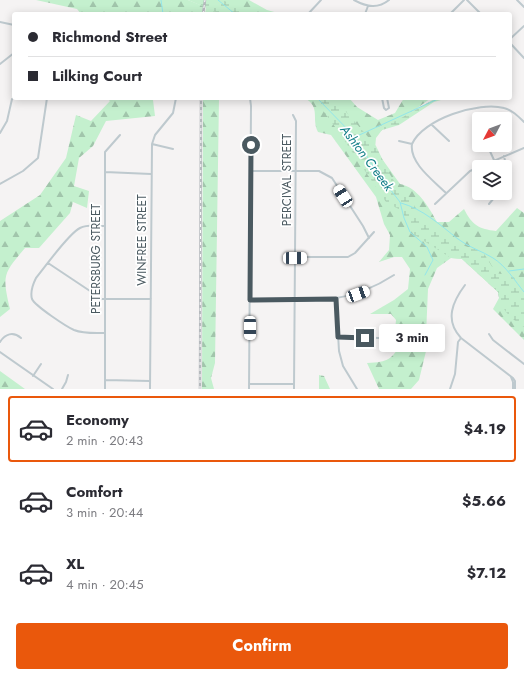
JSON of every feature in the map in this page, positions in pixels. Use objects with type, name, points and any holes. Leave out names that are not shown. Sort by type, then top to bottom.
[{"type":"street","points":[[310,12],[321,0]]},
{"type":"street","points":[[354,0],[368,6],[378,6],[389,0]]},
{"type":"street","points":[[452,12],[464,0]]},
{"type":"street","points":[[468,0],[479,12]]},
{"type":"street","points":[[518,0],[524,7]]},
{"type":"street","points":[[366,12],[368,6]]},
{"type":"street","points":[[0,22],[12,25]]},
{"type":"street","points":[[512,37],[524,26]]},
{"type":"street","points":[[512,45],[524,58]]},
{"type":"street","points":[[0,64],[12,55]]},
{"type":"street","points":[[0,133],[7,121],[12,99]]},
{"type":"street","points":[[0,184],[22,171],[38,158],[47,100]]},
{"type":"street","name":"WINFREE STREET","points":[[150,389],[152,144],[155,135],[173,112],[176,100]]},
{"type":"street","points":[[249,389],[251,170],[250,100]]},
{"type":"street","points":[[382,100],[384,108],[386,110],[389,108],[387,100]]},
{"type":"street","points":[[446,193],[418,163],[412,152],[412,144],[417,137],[432,125],[459,112],[492,107],[508,109],[524,122]]},
{"type":"street","name":"PERCIVAL STREET","points":[[294,115],[296,121],[294,389]]},
{"type":"street","points":[[432,125],[449,141]]},
{"type":"street","name":"PETERSBURG STREET","points":[[105,389],[106,152],[120,135]]},
{"type":"street","points":[[399,140],[412,144]]},
{"type":"street","points":[[152,144],[172,149]]},
{"type":"street","points":[[490,152],[494,160],[524,148]]},
{"type":"street","points":[[504,156],[505,160]]},
{"type":"street","points":[[251,170],[319,171],[332,178],[369,238]]},
{"type":"street","points":[[435,204],[472,170]]},
{"type":"street","points":[[105,172],[151,174]]},
{"type":"street","points":[[489,204],[492,200]]},
{"type":"street","points":[[105,226],[89,226],[79,229],[48,263],[32,285],[32,296],[34,302],[74,330],[86,333],[105,334]]},
{"type":"street","points":[[295,258],[348,256],[355,253],[374,232]]},
{"type":"street","points":[[48,263],[100,298],[151,299]]},
{"type":"street","points":[[250,300],[336,299],[366,291],[394,275]]},
{"type":"street","points":[[465,285],[454,300],[451,311],[454,328],[460,338],[508,374],[513,380],[514,389]]},
{"type":"street","points":[[336,299],[338,337],[343,366],[357,389]]},
{"type":"street","points":[[0,342],[8,334],[14,334],[21,338]]},
{"type":"street","points":[[489,334],[493,340],[524,364]]},
{"type":"street","points":[[338,337],[379,338]]},
{"type":"street","points":[[450,389],[455,374],[458,342],[460,338]]},
{"type":"street","points":[[0,352],[52,389]]},
{"type":"street","points":[[33,376],[41,364]]},
{"type":"street","points":[[62,389],[68,375]]},
{"type":"street","points":[[105,380],[150,381]]},
{"type":"street","points":[[249,384],[294,384]]},
{"type":"green space","points":[[36,0],[188,0],[203,6],[202,12],[79,12],[77,9]]},
{"type":"green space","points":[[188,0],[224,0],[226,3],[241,6],[246,12],[216,12]]},
{"type":"green space","points":[[207,0],[249,0],[267,10],[274,12],[205,12]]},
{"type":"green space","points":[[109,100],[153,100],[155,116],[106,121],[93,146],[79,158],[74,186],[89,191],[87,208],[73,202],[70,213],[39,248],[25,248],[12,264],[8,270],[5,282],[10,309],[0,317],[0,221],[40,195],[66,158],[76,115],[91,121],[110,101]]},
{"type":"green space","points":[[203,100],[219,100],[215,363],[211,378],[214,389],[202,389]]},
{"type":"green space","points":[[308,100],[351,100],[357,107],[378,120],[395,113],[403,100],[428,100],[397,123],[385,126],[376,138],[375,149],[400,184],[412,189],[422,198],[437,222],[449,222],[464,209],[470,219],[477,225],[485,229],[496,231],[517,208],[524,213],[524,340],[493,309],[499,298],[498,292],[462,259],[451,258],[437,268],[428,289],[426,335],[428,343],[419,380],[411,389],[379,389],[367,363],[380,362],[389,359],[403,341],[401,335],[395,330],[396,320],[391,314],[370,314],[394,300],[408,289],[410,269],[402,257],[394,257],[379,262],[389,250],[390,235],[384,224],[376,197],[331,135],[318,132],[315,122],[314,109]]},
{"type":"green space","points":[[315,100],[336,100],[376,146],[389,173],[403,195],[409,197],[427,226],[440,232],[447,240],[483,252],[496,273],[513,276],[524,292],[524,327],[506,312],[499,298],[498,292],[462,259],[451,258],[413,234],[402,211],[386,202]]},
{"type":"green space","points":[[433,100],[441,100],[434,102],[399,125],[369,134],[377,127],[396,121]]},
{"type":"green space","points":[[0,371],[25,389],[0,389]]},
{"type":"green space","points":[[319,375],[324,376],[330,389],[319,389]]},
{"type":"waterway","points":[[161,0],[163,12]]},
{"type":"waterway","name":"Ashton Creeek","points":[[218,0],[233,12]]},
{"type":"waterway","name":"Ashton Creeek","points":[[319,100],[355,137],[376,171],[400,202],[404,218],[410,232],[427,247],[433,260],[425,275]]},
{"type":"waterway","points":[[355,137],[436,100]]},
{"type":"waterway","points":[[401,203],[424,213],[462,242],[498,261],[524,292]]},
{"type":"waterway","points":[[509,271],[524,269]]},
{"type":"railway","points":[[203,12],[205,0]]},
{"type":"railway","points":[[200,389],[201,100]]},
{"type":"route","points":[[251,145],[250,300],[336,299],[338,337],[365,338]]}]
